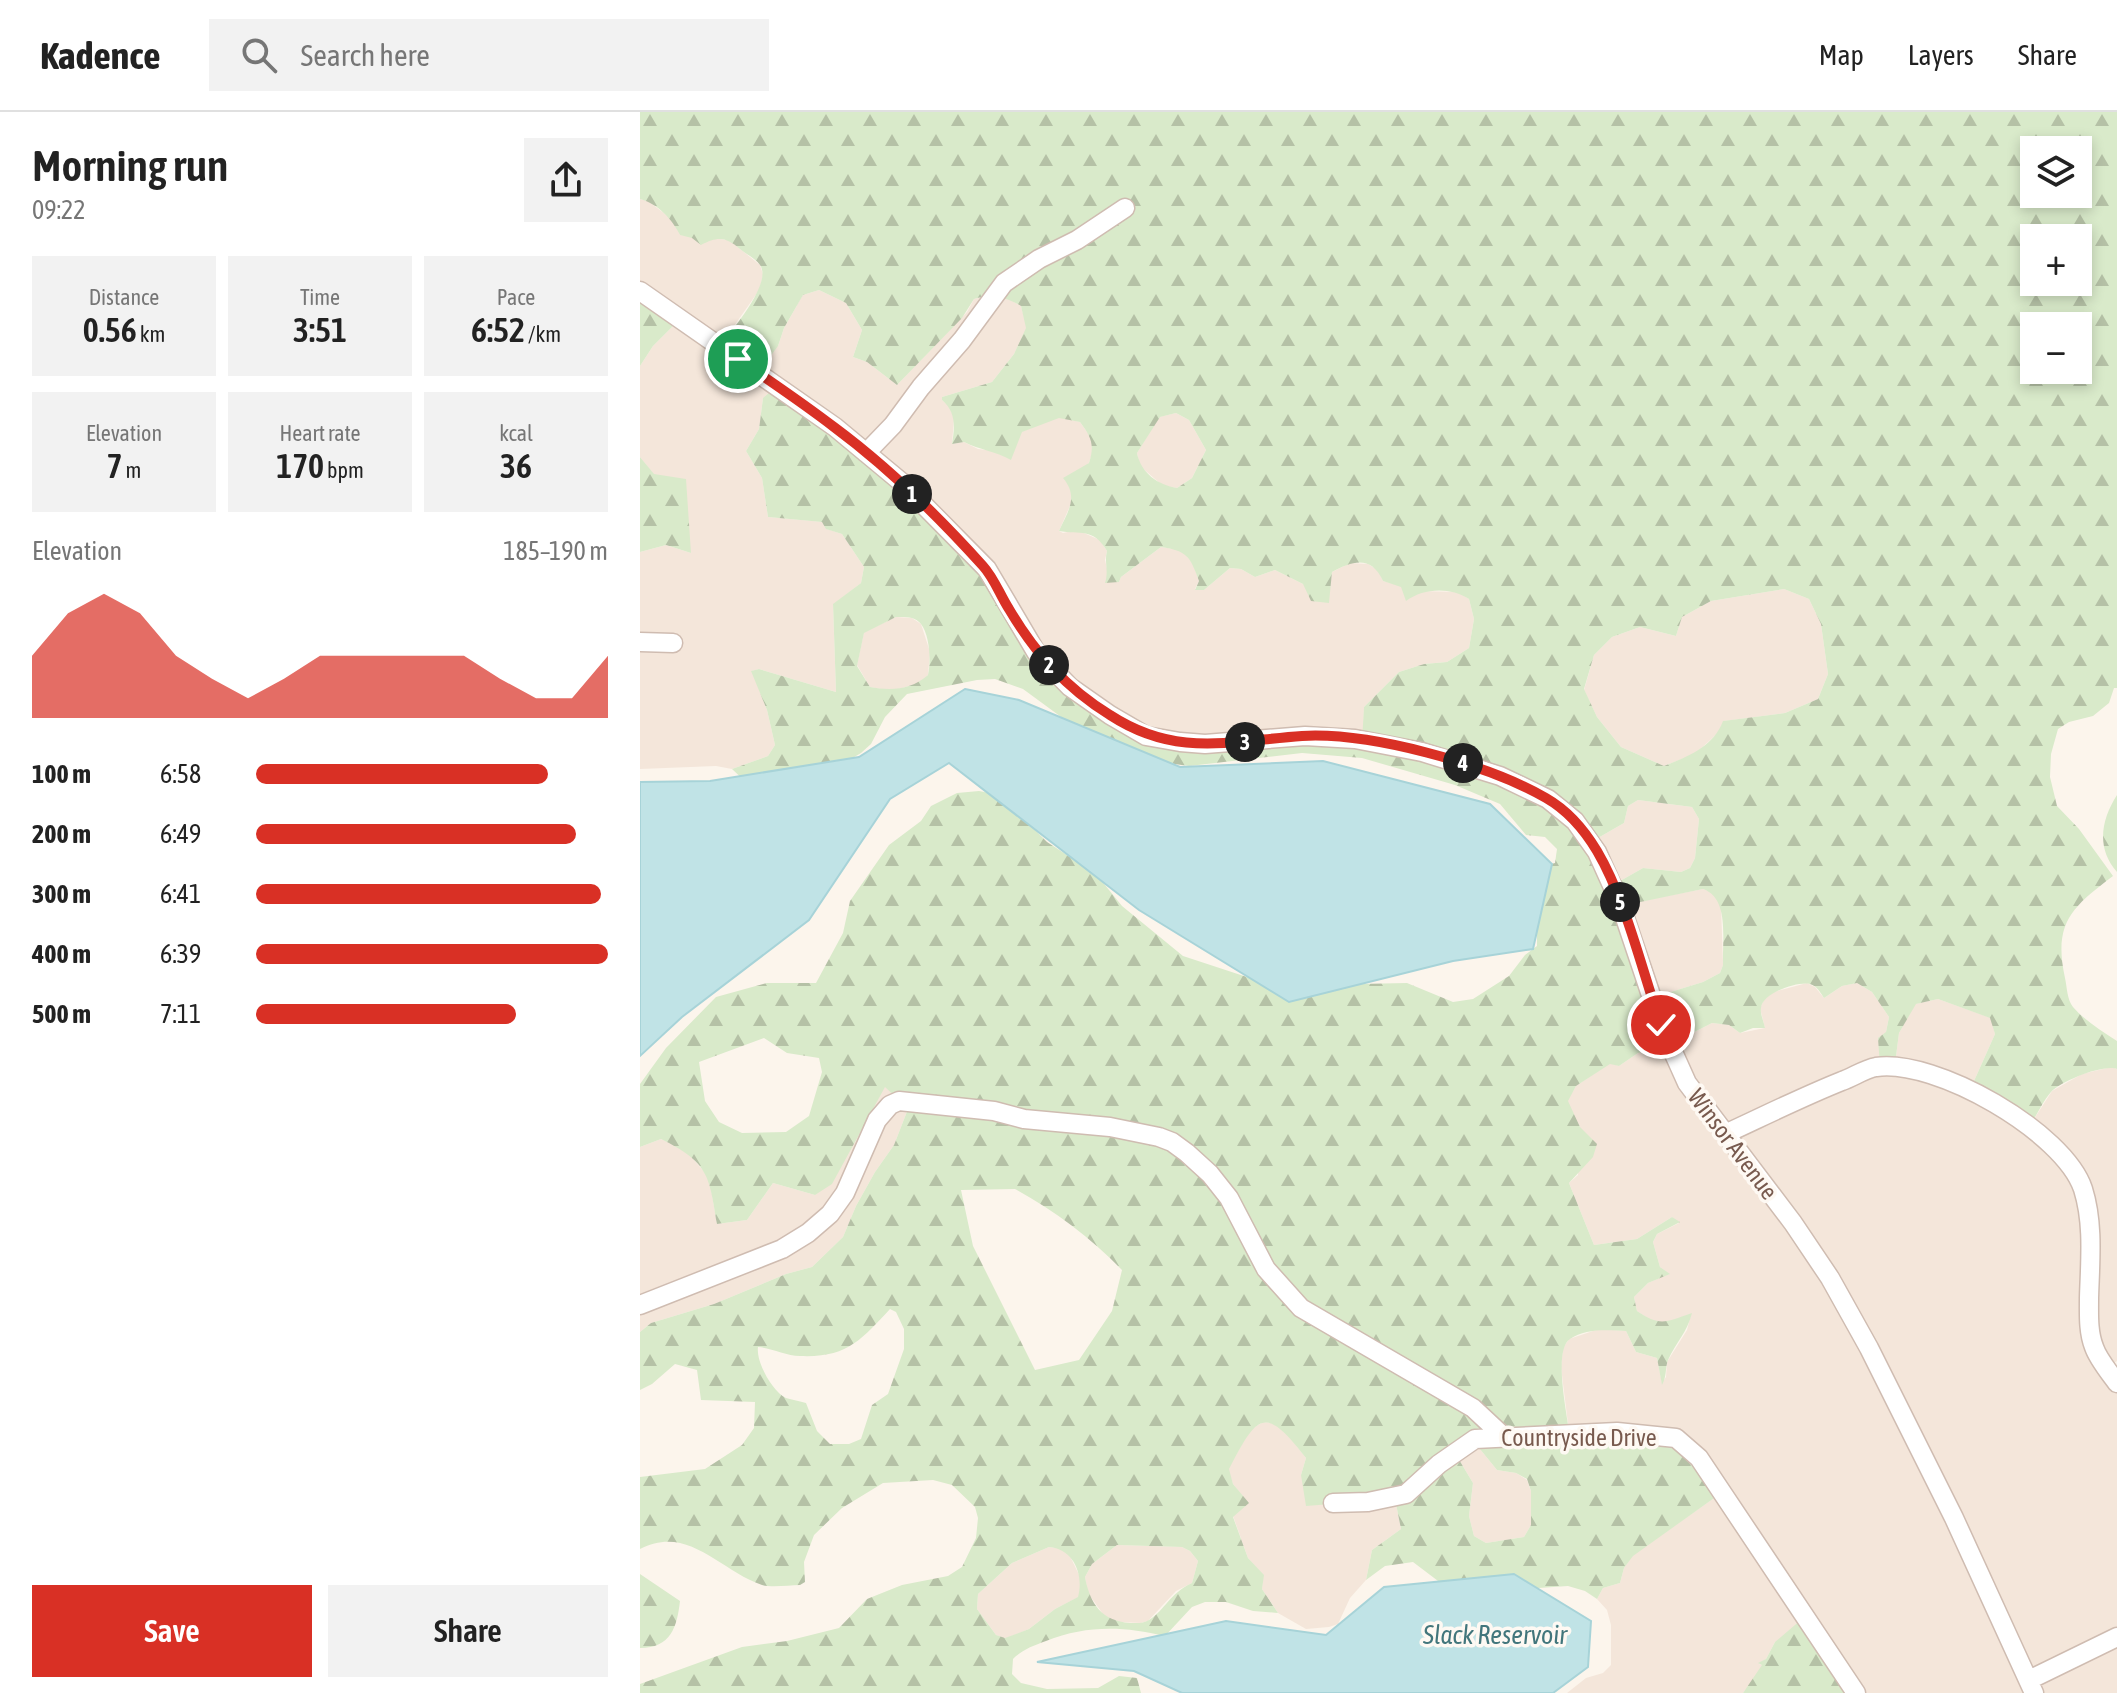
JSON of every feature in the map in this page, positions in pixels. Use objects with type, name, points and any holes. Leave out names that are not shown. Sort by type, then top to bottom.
[{"type":"street","points":[[866,453],[893,425],[1004,283],[1125,208]]},
{"type":"street","name":"Winsor Avenue","points":[[640,291],[835,427],[900,481],[987,569],[1036,652],[1070,687],[1146,736],[1205,744],[1305,736],[1355,739],[1454,760],[1500,776],[1548,799],[1575,821],[1597,852],[1620,903],[1661,1025],[1687,1083],[1793,1223],[1830,1278],[1869,1348],[1954,1518],[2032,1686]]},
{"type":"street","points":[[640,642],[673,643]]},
{"type":"street","points":[[1725,1134],[1876,1067],[1933,1074],[1964,1087],[2041,1133],[2064,1157],[2082,1187],[2090,1226],[2089,1320],[2094,1347],[2117,1383]]},
{"type":"street","points":[[640,1305],[782,1249],[808,1233],[830,1214],[845,1193],[877,1120],[890,1105],[899,1101],[994,1111],[1024,1119],[1110,1127],[1159,1137],[1187,1153],[1210,1174],[1229,1198],[1266,1269],[1301,1308],[1473,1408],[1503,1436]]},
{"type":"street","name":"Countryside Drive","points":[[1333,1503],[1368,1502],[1406,1494],[1439,1464],[1475,1439],[1617,1432],[1676,1438],[1699,1458],[1856,1693]]},
{"type":"street","points":[[2032,1686],[2117,1637]]},
{"type":"shaded area","points":[[640,199],[648,201],[673,220],[680,235],[729,240],[760,265],[763,274],[760,289],[720,346],[778,346],[784,328],[803,295],[819,290],[846,303],[862,330],[853,357],[867,362],[897,385],[967,312],[974,299],[984,296],[1007,298],[1021,306],[1027,328],[1014,354],[992,382],[942,397],[954,418],[952,444],[964,442],[978,449],[995,451],[1021,432],[1059,417],[1080,422],[1092,439],[1093,450],[1089,463],[1070,486],[1073,499],[1059,531],[1077,530],[1100,540],[1107,551],[1106,582],[1119,582],[1121,577],[1161,547],[1181,550],[1193,563],[1199,581],[1195,589],[1204,590],[1230,568],[1241,569],[1255,577],[1275,570],[1303,584],[1328,602],[1332,572],[1350,563],[1368,564],[1378,570],[1383,581],[1419,591],[1458,592],[1469,599],[1474,619],[1469,648],[1447,662],[1424,664],[1399,672],[1364,707],[1363,740],[1189,744],[1109,717],[763,398],[759,429],[746,451],[762,478],[768,517],[823,522],[827,529],[842,534],[864,567],[861,583],[833,605],[836,692],[759,669],[752,671],[767,710],[775,745],[768,756],[732,769],[716,766],[640,769],[640,552],[666,545],[691,553],[654,475],[640,457],[640,366],[653,346],[679,320],[640,292]]},
{"type":"shaded area","points":[[1176,413],[1189,420],[1206,450],[1192,478],[1177,488],[1163,486],[1140,466],[1137,453],[1159,417]]},
{"type":"shaded area","points":[[1784,589],[1809,599],[1821,624],[1828,674],[1818,699],[1785,713],[1724,721],[1719,732],[1695,754],[1664,766],[1621,747],[1597,717],[1584,690],[1594,655],[1612,637],[1640,627],[1676,636],[1682,617],[1711,601]]},
{"type":"shaded area","points":[[896,617],[912,618],[921,624],[930,652],[928,675],[919,683],[892,691],[870,687],[857,665],[864,632]]},
{"type":"shaded area","points":[[1638,800],[1692,807],[1699,819],[1695,858],[1690,868],[1681,872],[1643,868],[1613,885],[1591,842],[1624,823],[1628,806]]},
{"type":"shaded area","points":[[1703,889],[1712,892],[1721,905],[1723,965],[1720,973],[1703,982],[1651,998],[1620,905]]},
{"type":"shaded area","points":[[1807,983],[1824,998],[1842,986],[1857,983],[1872,992],[1889,1017],[1886,1032],[1895,1064],[1899,1033],[1915,1004],[1938,999],[1991,1018],[1995,1034],[1970,1090],[2030,1125],[2052,1091],[2082,1074],[2111,1067],[2117,1069],[2117,1361],[2108,1367],[2117,1382],[2117,1693],[1852,1693],[1775,1642],[1743,1693],[1567,1693],[1586,1678],[1603,1673],[1611,1665],[1611,1625],[1607,1610],[1597,1599],[1603,1588],[1620,1583],[1624,1568],[1633,1555],[1717,1496],[1569,1432],[1561,1367],[1563,1348],[1569,1339],[1599,1329],[1626,1331],[1636,1352],[1657,1358],[1662,1383],[1666,1377],[1667,1362],[1687,1330],[1691,1314],[1666,1323],[1653,1322],[1637,1311],[1634,1297],[1648,1283],[1669,1274],[1660,1267],[1653,1242],[1657,1234],[1679,1223],[1672,1217],[1637,1239],[1594,1245],[1569,1183],[1578,1175],[1580,1127],[1567,1101],[1576,1086],[1610,1063],[1619,1066],[1638,1053],[1671,1044],[1712,1023],[1729,1025],[1740,1033],[1765,1028],[1760,1008],[1765,998],[1773,992]]},
{"type":"shaded area","points":[[885,1086],[908,1109],[894,1145],[856,1206],[843,1237],[812,1267],[786,1274],[714,1304],[651,1323],[640,1332],[640,1147],[661,1139],[686,1151],[709,1177],[717,1224],[747,1220],[773,1183],[815,1195]]},
{"type":"shaded area","points":[[1263,1422],[1272,1423],[1285,1431],[1306,1458],[1301,1475],[1375,1500],[1395,1499],[1401,1529],[1372,1550],[1366,1580],[1350,1598],[1338,1624],[1306,1629],[1278,1613],[1262,1589],[1263,1575],[1248,1558],[1233,1516],[1248,1503],[1233,1484],[1228,1469],[1250,1430]]},
{"type":"shaded area","points":[[1475,1443],[1497,1470],[1516,1473],[1527,1480],[1531,1491],[1531,1525],[1524,1537],[1486,1543],[1474,1536],[1469,1516],[1473,1483],[1455,1453]]},
{"type":"shaded area","points":[[1117,1545],[1182,1547],[1190,1551],[1198,1561],[1192,1583],[1176,1591],[1148,1621],[1119,1622],[1105,1617],[1088,1593],[1085,1577],[1092,1564]]},
{"type":"shaded area","points":[[1049,1547],[1069,1554],[1082,1581],[1079,1597],[1055,1609],[1029,1629],[1005,1639],[996,1635],[977,1609],[978,1594],[1012,1563]]},
{"type":"green space","points":[[640,112],[2117,112],[2117,688],[2114,688],[2109,703],[2093,716],[2069,722],[2058,729],[2051,754],[2050,777],[2057,806],[2079,829],[2113,876],[2087,897],[2069,918],[2064,930],[2062,959],[2071,1004],[2088,1021],[2117,1041],[2117,1069],[2093,1071],[2056,1088],[2030,1125],[1970,1090],[1995,1034],[1990,1018],[1938,999],[1916,1004],[1899,1033],[1895,1064],[1880,1067],[1878,1038],[1886,1032],[1889,1017],[1872,992],[1857,983],[1842,986],[1824,998],[1815,986],[1804,984],[1781,989],[1767,998],[1761,1010],[1765,1028],[1740,1033],[1729,1025],[1712,1023],[1671,1044],[1638,1053],[1619,1066],[1610,1064],[1576,1086],[1568,1101],[1580,1127],[1597,1144],[1593,1157],[1569,1183],[1594,1245],[1637,1239],[1672,1217],[1680,1222],[1657,1234],[1653,1242],[1660,1267],[1670,1274],[1648,1283],[1634,1297],[1637,1311],[1658,1321],[1669,1321],[1692,1313],[1668,1360],[1662,1385],[1657,1358],[1636,1352],[1626,1331],[1590,1331],[1570,1339],[1562,1356],[1569,1432],[1675,1439],[1717,1496],[1633,1556],[1624,1568],[1620,1583],[1603,1588],[1597,1599],[1568,1586],[1511,1590],[1446,1587],[1413,1562],[1385,1566],[1366,1580],[1372,1550],[1401,1529],[1395,1499],[1306,1506],[1301,1475],[1306,1458],[1280,1429],[1271,1423],[1262,1423],[1247,1437],[1229,1469],[1233,1484],[1249,1503],[1233,1517],[1248,1558],[1264,1575],[1262,1589],[1278,1613],[1253,1611],[1226,1602],[1205,1602],[1192,1607],[1165,1636],[1119,1629],[1076,1632],[1024,1650],[1013,1659],[1012,1674],[1021,1683],[1047,1689],[1098,1688],[1119,1676],[1137,1678],[1141,1693],[640,1693],[640,1684],[742,1647],[787,1641],[839,1628],[867,1599],[902,1585],[948,1576],[962,1567],[976,1538],[978,1518],[975,1507],[952,1485],[933,1480],[883,1483],[842,1508],[814,1535],[804,1562],[805,1582],[800,1585],[762,1585],[688,1545],[657,1543],[640,1549],[640,1477],[705,1469],[742,1445],[754,1428],[755,1402],[701,1400],[697,1370],[675,1364],[640,1390],[640,1332],[651,1323],[714,1304],[786,1274],[812,1267],[843,1237],[856,1206],[894,1145],[908,1109],[885,1087],[832,1184],[815,1195],[773,1183],[747,1220],[717,1224],[712,1193],[698,1164],[661,1139],[640,1147],[640,1084],[666,1048],[716,997],[767,983],[816,983],[843,933],[850,901],[889,845],[921,821],[931,806],[957,793],[979,791],[1000,795],[1047,842],[1096,874],[1122,906],[1183,956],[1256,980],[1310,985],[1407,983],[1453,1002],[1473,999],[1509,976],[1525,955],[1537,946],[1537,927],[1527,871],[1555,863],[1557,849],[1545,837],[1526,835],[1500,804],[1455,785],[1362,758],[1302,753],[1189,766],[1153,761],[1083,733],[1023,689],[995,679],[907,694],[885,717],[871,744],[819,778],[749,785],[732,769],[768,756],[775,745],[767,710],[751,671],[759,669],[836,692],[833,604],[861,583],[864,567],[842,534],[826,529],[822,522],[768,517],[762,478],[746,451],[759,429],[763,398],[776,387],[836,430],[984,567],[1034,653],[1145,737],[1362,741],[1364,707],[1399,672],[1424,664],[1447,662],[1469,648],[1474,619],[1469,599],[1462,595],[1429,591],[1406,601],[1401,587],[1383,581],[1373,567],[1361,563],[1332,572],[1329,603],[1311,601],[1303,584],[1275,570],[1255,577],[1241,569],[1230,568],[1204,590],[1195,590],[1199,581],[1190,560],[1177,550],[1161,547],[1121,577],[1119,582],[1105,583],[1107,551],[1102,543],[1091,535],[1059,531],[1071,498],[1063,478],[1089,463],[1092,451],[1091,441],[1080,422],[1059,418],[1022,432],[1011,460],[964,442],[952,444],[953,420],[942,397],[992,382],[1014,354],[1026,328],[1021,306],[999,297],[974,299],[962,318],[897,385],[867,362],[853,357],[862,330],[846,303],[819,290],[803,295],[784,328],[778,346],[758,373],[720,346],[756,295],[761,283],[760,265],[726,240],[712,240],[701,245],[692,238],[680,235],[673,223],[653,204],[640,199]],"holes":[[[1176,413],[1189,420],[1206,450],[1192,478],[1177,488],[1151,477],[1137,453],[1160,417]],[[1784,589],[1809,599],[1821,624],[1828,674],[1818,699],[1785,713],[1723,721],[1707,744],[1664,766],[1621,747],[1597,717],[1584,689],[1594,655],[1612,637],[1640,627],[1676,636],[1682,617],[1711,601]],[[896,617],[919,621],[928,642],[928,675],[915,684],[900,688],[870,687],[857,666],[864,633]],[[1638,800],[1692,807],[1699,819],[1695,858],[1690,868],[1681,872],[1643,868],[1613,885],[1591,842],[1624,823],[1628,806]],[[1703,889],[1712,894],[1721,911],[1723,965],[1720,973],[1703,982],[1651,998],[1621,906]],[[764,1038],[787,1053],[819,1058],[822,1072],[809,1116],[786,1132],[742,1133],[719,1122],[705,1101],[699,1062]],[[1015,1189],[1072,1225],[1122,1270],[1112,1311],[1079,1360],[1035,1370],[973,1246],[961,1190]],[[890,1309],[896,1312],[904,1329],[904,1349],[888,1394],[872,1405],[861,1439],[849,1444],[830,1444],[817,1431],[806,1403],[786,1398],[770,1383],[762,1368],[758,1347],[795,1356],[830,1354],[852,1345]],[[1475,1443],[1497,1470],[1516,1473],[1527,1479],[1531,1491],[1531,1525],[1524,1537],[1486,1543],[1474,1536],[1469,1516],[1473,1483],[1455,1453]],[[1117,1545],[1182,1547],[1198,1561],[1192,1583],[1144,1622],[1120,1622],[1105,1615],[1094,1603],[1085,1577],[1092,1564]],[[1049,1547],[1071,1558],[1080,1580],[1078,1597],[1055,1609],[1029,1629],[1005,1638],[996,1635],[977,1609],[978,1594],[1012,1563]]]},
{"type":"green space","points":[[640,292],[679,320],[653,346],[640,366]]},
{"type":"green space","points":[[640,457],[654,474],[686,479],[691,553],[666,545],[640,552]]},
{"type":"green space","points":[[2117,795],[2117,872],[2106,853],[2103,834],[2107,814]]},
{"type":"green space","points":[[640,1574],[680,1601],[674,1627],[665,1640],[640,1648]]},
{"type":"green space","points":[[1802,1619],[1852,1693],[1743,1693],[1762,1665],[1758,1663],[1766,1659],[1775,1642]]},
{"type":"water","points":[[965,689],[1019,700],[1180,767],[1323,761],[1490,804],[1552,864],[1533,949],[1453,961],[1289,1002],[1139,910],[949,763],[890,799],[809,920],[682,1017],[640,1056],[640,782],[710,781],[859,757]]},
{"type":"water","name":"Slack Reservoir","points":[[1514,1574],[1591,1621],[1588,1667],[1553,1693],[1182,1693],[1134,1671],[1037,1662],[1226,1621],[1326,1635],[1384,1587]]},
{"type":"route","points":[[738,359],[835,427],[900,481],[987,569],[1036,652],[1070,687],[1146,736],[1205,744],[1305,736],[1355,739],[1454,760],[1500,776],[1548,799],[1575,821],[1597,852],[1620,903],[1661,1025]]}]
